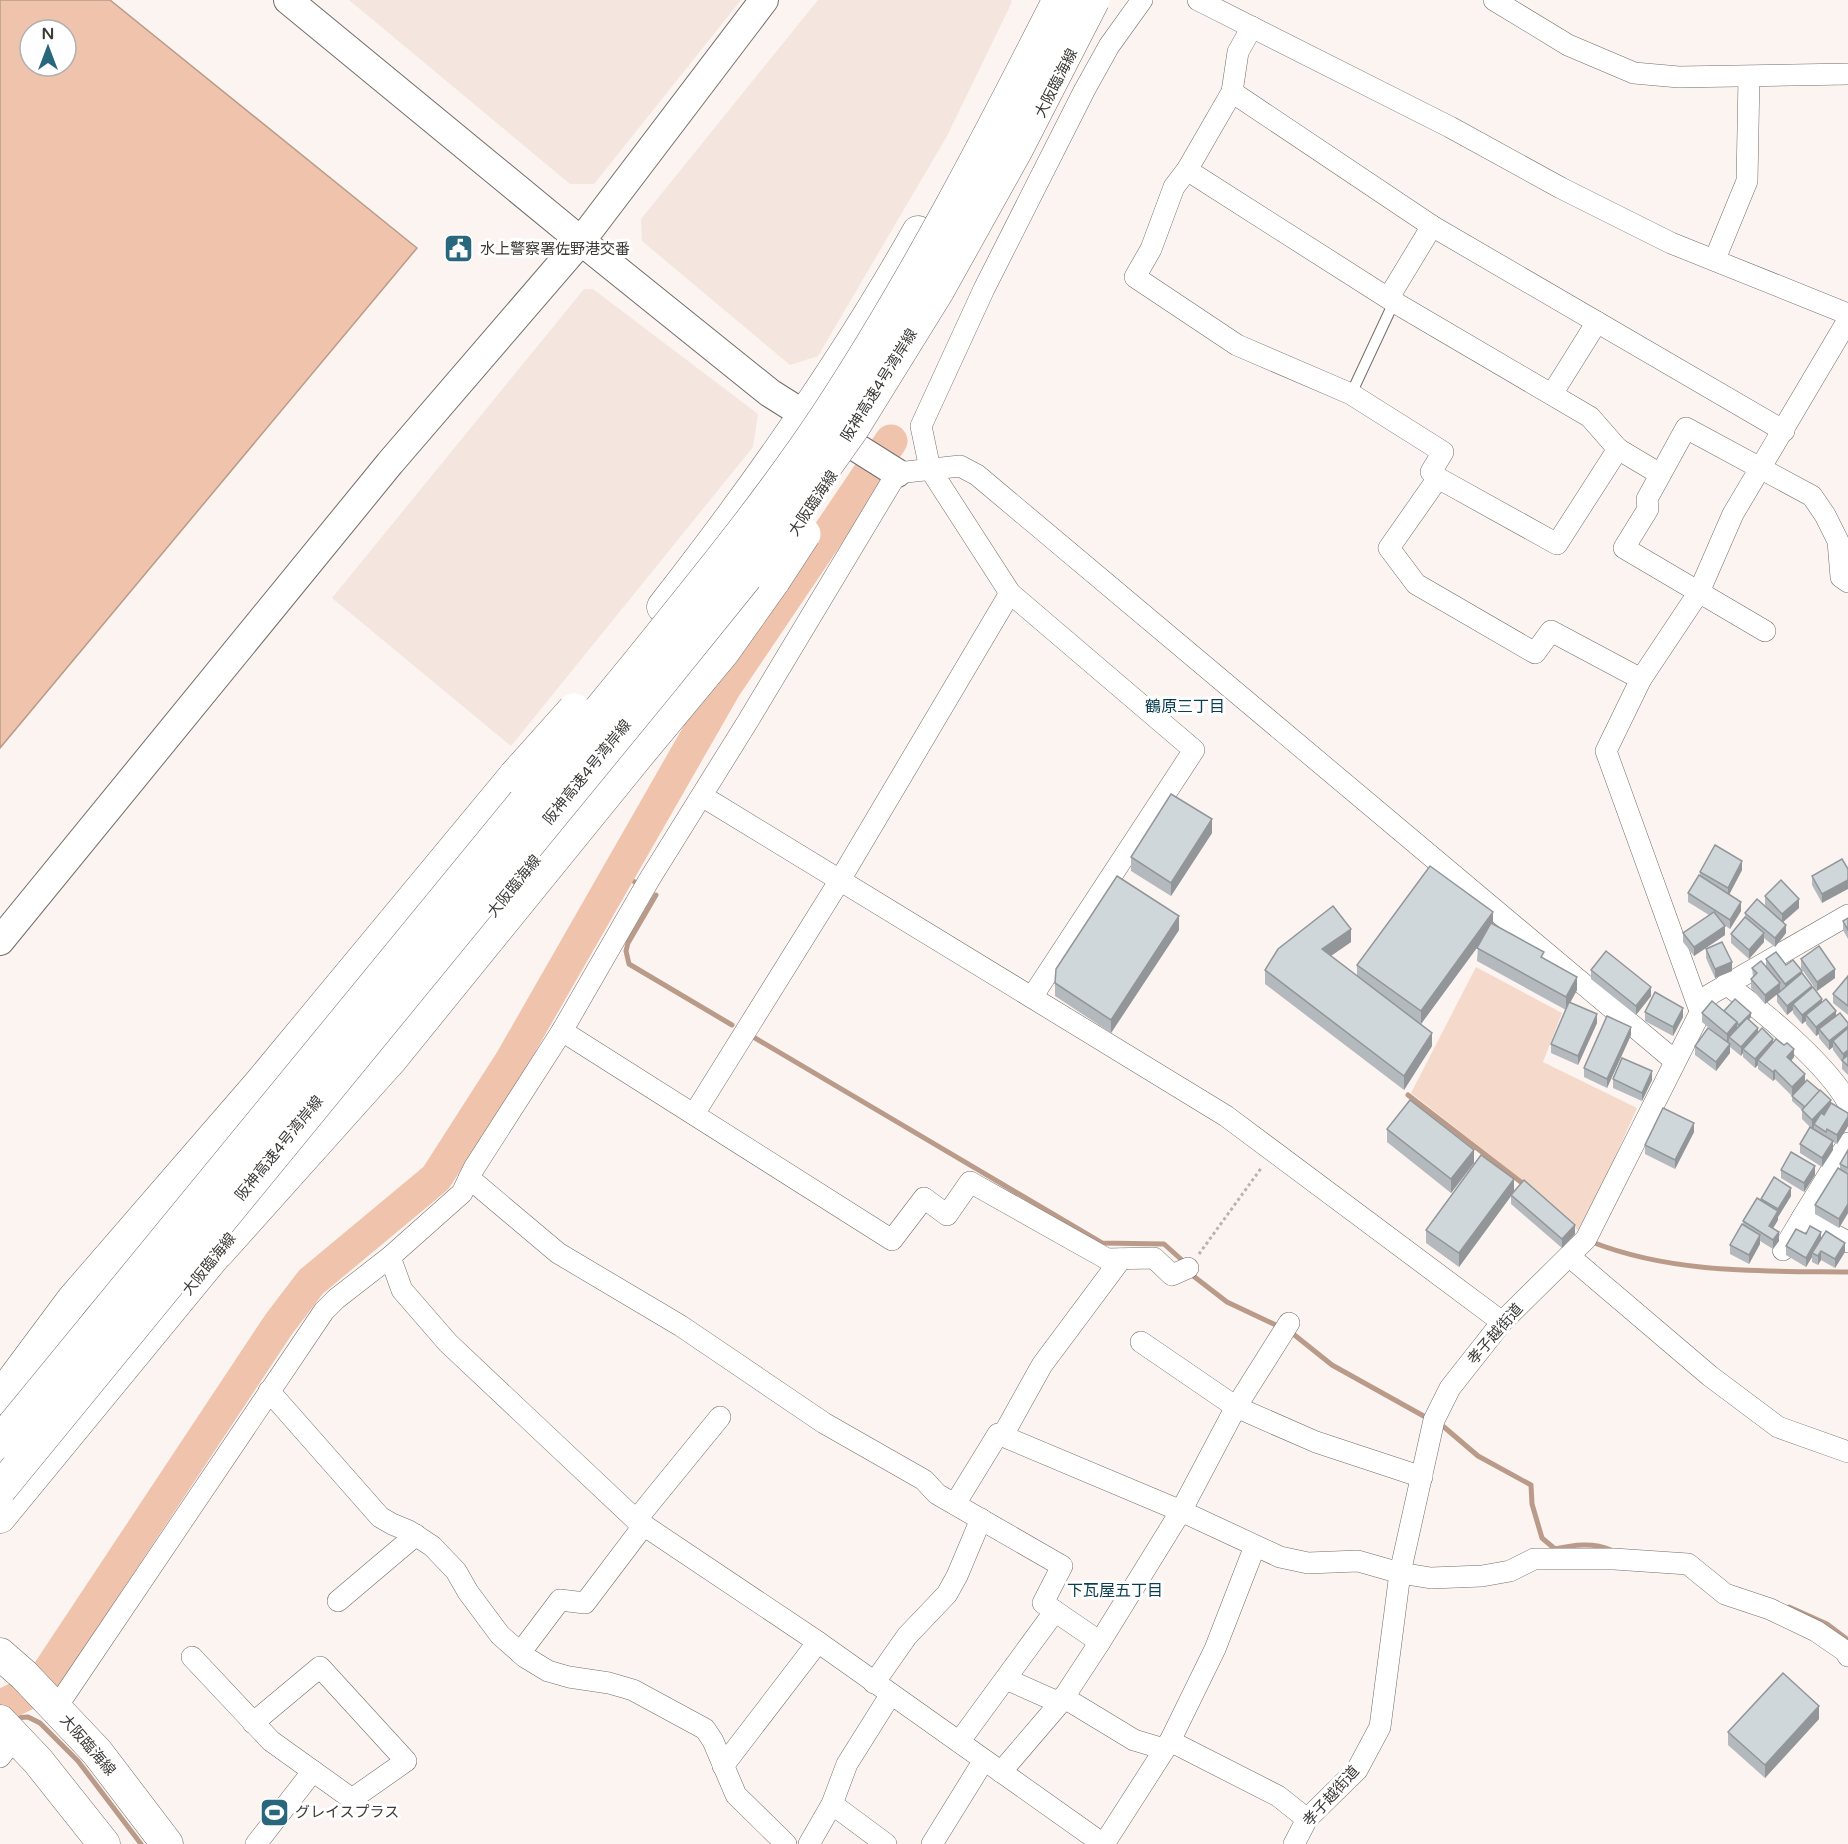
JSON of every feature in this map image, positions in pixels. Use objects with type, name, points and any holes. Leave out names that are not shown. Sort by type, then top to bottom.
[{"type":"highway","name":"阪神高速4号湾岸線","points":[[0,1442],[735,544],[826,417],[913,276],[989,139],[1058,0]]},
{"type":"highway","name":"阪神高速4号湾岸線","points":[[0,1489],[757,563],[807,495],[897,359],[1016,150],[1093,0]]},
{"type":"highway","points":[[218,1252],[390,1060],[634,758],[723,652],[842,478],[900,381],[1016,150]]},
{"type":"highway","points":[[6,1389],[73,1300],[260,1084],[514,776],[667,607],[739,518],[799,438],[913,276]]},
{"type":"main road","points":[[0,1415],[265,1099],[521,786],[706,552],[805,416],[900,265],[968,145],[1058,0]]},
{"type":"main road","name":"大阪臨海線","points":[[0,1516],[218,1252],[739,607],[798,526],[952,290],[1100,0]]},
{"type":"main road","name":"大阪臨海線","points":[[0,1654],[24,1675],[97,1752],[167,1844]]},
{"type":"main road","points":[[6,1736],[38,1761],[104,1844]]},
{"type":"street","points":[[288,0],[770,393],[897,473],[960,466],[977,475],[1675,1060]]},
{"type":"street","points":[[0,941],[390,463],[581,241],[764,0]]},
{"type":"street","points":[[1032,997],[1194,750],[1010,593],[930,470],[921,426],[989,279],[1078,102],[1109,46],[1142,0]]},
{"type":"street","points":[[1198,0],[1450,127],[1561,188],[1671,243],[1715,259],[1847,321],[1733,514],[1699,592],[1641,679],[1606,751],[1700,1011]]},
{"type":"street","points":[[1494,0],[1568,45],[1634,73],[1679,77],[1848,74]]},
{"type":"street","points":[[1252,27],[1239,52],[1232,92],[1187,170],[1174,187],[1151,249],[1135,277],[1237,345],[1351,394],[1443,452],[1431,472],[1438,478],[1557,544],[1618,449]]},
{"type":"street","points":[[1715,259],[1747,181],[1749,77]]},
{"type":"street","points":[[1232,92],[1432,226],[1784,431]]},
{"type":"street","points":[[1187,170],[1391,299],[1590,417],[1618,449],[1660,474]]},
{"type":"street","points":[[1391,299],[1432,226]]},
{"type":"street","points":[[1552,394],[1597,322]]},
{"type":"street","points":[[1764,631],[1624,548],[1648,509],[1647,499],[1686,428],[1812,496],[1838,541],[1841,577],[1848,582]]},
{"type":"street","points":[[51,1703],[324,1311],[390,1257],[462,1192],[562,1031],[649,880],[748,722],[897,473]]},
{"type":"street","points":[[1438,478],[1389,548],[1416,584],[1535,653],[1551,631],[1641,679]]},
{"type":"street","points":[[694,1114],[840,880],[1010,593]]},
{"type":"street","points":[[702,796],[1226,1116],[1502,1322]]},
{"type":"street","name":"孝子越街道","points":[[1294,1844],[1307,1819],[1357,1770],[1380,1727],[1400,1574],[1434,1420],[1450,1388],[1502,1322],[1586,1239],[1708,996],[1848,915]]},
{"type":"street","points":[[1726,984],[1804,1051],[1841,1090],[1848,1103]]},
{"type":"street","points":[[562,1031],[892,1240],[924,1198],[947,1215],[970,1182],[1107,1258],[1154,1258],[1172,1275],[1188,1268]]},
{"type":"street","points":[[1783,1250],[1848,1143]]},
{"type":"street","points":[[469,1178],[558,1253],[681,1326],[824,1423],[924,1480],[936,1494],[1062,1566],[1043,1603],[1100,1642]]},
{"type":"street","points":[[1803,1218],[1848,1242]]},
{"type":"street","points":[[1569,1256],[1710,1376],[1778,1427],[1848,1452]]},
{"type":"street","points":[[390,1257],[402,1290],[448,1343],[640,1523],[818,1642],[1104,1844],[1167,1745],[1215,1649],[1255,1546]]},
{"type":"street","points":[[1003,1435],[1042,1365],[1121,1258]]},
{"type":"street","points":[[932,1844],[992,1766],[1061,1700],[1100,1642],[1180,1511],[1236,1407],[1289,1323]]},
{"type":"street","points":[[1141,1342],[1236,1407],[1316,1442],[1422,1477]]},
{"type":"street","points":[[269,1391],[380,1517],[416,1535],[432,1546],[456,1571],[468,1592],[500,1635],[520,1653],[548,1671],[633,1690],[705,1729],[736,1795],[786,1844]]},
{"type":"street","points":[[520,1653],[560,1600],[585,1603],[640,1523],[720,1417]]},
{"type":"street","points":[[955,1504],[998,1434],[1180,1511],[1280,1557],[1308,1563],[1358,1561],[1400,1574],[1431,1578],[1482,1576],[1510,1571],[1534,1559],[1614,1559],[1688,1564],[1725,1594],[1770,1609],[1816,1631],[1845,1651],[1848,1656]]},
{"type":"street","points":[[809,1844],[832,1804],[847,1764],[907,1636],[947,1594],[981,1519]]},
{"type":"street","points":[[338,1601],[416,1535]]},
{"type":"street","points":[[959,1742],[1055,1611]]},
{"type":"street","points":[[723,1766],[818,1642]]},
{"type":"street","points":[[192,1657],[253,1724],[270,1741],[352,1799],[406,1761],[320,1667],[253,1724]]},
{"type":"street","points":[[1006,1679],[1061,1700],[1134,1740],[1167,1745],[1278,1796],[1307,1819]]},
{"type":"street","points":[[256,1844],[313,1771]]},
{"type":"street","points":[[832,1804],[886,1844]]},
{"type":"lane","points":[[1351,394],[1391,299]]},
{"type":"path","points":[[1188,1268],[1274,1151]]},
{"type":"shaded area","points":[[0,0],[110,0],[417,248],[0,748]]},
{"type":"shaded area","points":[[349,0],[741,0],[594,184],[570,184]]},
{"type":"shaded area","points":[[818,0],[1011,0],[1012,2],[947,136],[818,356],[790,365],[642,241],[641,219]]},
{"type":"shaded area","points":[[584,289],[593,289],[758,414],[753,447],[511,746],[332,598]]},
{"type":"shaded area","points":[[1476,967],[1562,1013],[1543,1062],[1637,1108],[1581,1233],[1512,1172],[1411,1093]]},
{"type":"building","points":[[1171,794],[1212,819],[1171,883],[1131,857]]},
{"type":"building","points":[[1715,845],[1742,861],[1728,888],[1700,872]]},
{"type":"building","points":[[1842,859],[1848,869],[1848,880],[1822,894],[1812,876]]},
{"type":"building","points":[[1430,866],[1493,912],[1421,1011],[1357,965]]},
{"type":"building","points":[[1699,875],[1741,902],[1730,920],[1688,893]]},
{"type":"building","points":[[1117,876],[1179,916],[1111,1020],[1055,983],[1056,969]]},
{"type":"building","points":[[1781,880],[1799,899],[1782,914],[1765,896]]},
{"type":"building","points":[[1757,899],[1786,925],[1775,938],[1745,913]]},
{"type":"building","points":[[1333,906],[1351,929],[1322,949],[1432,1033],[1404,1076],[1265,970],[1278,949]]},
{"type":"building","points":[[1714,912],[1725,926],[1694,947],[1683,933]]},
{"type":"building","points":[[1745,917],[1764,933],[1749,950],[1731,934]]},
{"type":"building","points":[[1848,918],[1848,930],[1843,921]]},
{"type":"building","points":[[1491,923],[1544,952],[1541,957],[1577,977],[1566,997],[1477,948]]},
{"type":"building","points":[[1722,942],[1732,962],[1715,969],[1706,949]]},
{"type":"building","points":[[1819,946],[1835,969],[1817,982],[1801,959]]},
{"type":"building","points":[[1606,951],[1651,987],[1636,1006],[1591,970]]},
{"type":"building","points":[[1776,952],[1786,965],[1793,960],[1802,971],[1785,984],[1766,959]]},
{"type":"building","points":[[1761,961],[1780,983],[1765,995],[1751,979],[1757,973],[1752,968]]},
{"type":"building","points":[[1802,973],[1812,986],[1787,1006],[1777,994]]},
{"type":"building","points":[[1848,976],[1848,1006],[1833,994]]},
{"type":"building","points":[[1813,987],[1822,999],[1802,1015],[1793,1004]]},
{"type":"building","points":[[1655,992],[1683,1008],[1673,1027],[1645,1012]]},
{"type":"building","points":[[1735,999],[1751,1013],[1739,1025],[1724,1011]]},
{"type":"building","points":[[1826,999],[1836,1011],[1816,1027],[1806,1015]]},
{"type":"building","points":[[1712,1001],[1737,1022],[1727,1034],[1702,1013]]},
{"type":"building","points":[[1569,1002],[1597,1014],[1578,1056],[1551,1044]]},
{"type":"building","points":[[1840,1013],[1848,1026],[1829,1041],[1819,1029]]},
{"type":"building","points":[[1607,1016],[1631,1027],[1607,1079],[1584,1068]]},
{"type":"building","points":[[1747,1018],[1758,1028],[1741,1047],[1729,1037]]},
{"type":"building","points":[[1708,1028],[1730,1044],[1716,1062],[1695,1046]]},
{"type":"building","points":[[1762,1028],[1773,1039],[1755,1059],[1743,1049]]},
{"type":"building","points":[[1848,1028],[1848,1050],[1843,1054],[1833,1041]]},
{"type":"building","points":[[1776,1039],[1784,1045],[1787,1043],[1794,1049],[1787,1057],[1805,1074],[1792,1087],[1775,1070],[1773,1072],[1758,1060]]},
{"type":"building","points":[[1848,1055],[1848,1066],[1842,1060]]},
{"type":"building","points":[[1622,1058],[1652,1071],[1642,1093],[1613,1079]]},
{"type":"building","points":[[1807,1080],[1820,1091],[1805,1107],[1792,1096]]},
{"type":"building","points":[[1820,1090],[1831,1100],[1812,1120],[1802,1110]]},
{"type":"building","points":[[1410,1100],[1474,1150],[1451,1179],[1387,1129]]},
{"type":"building","points":[[1831,1103],[1848,1113],[1837,1135],[1827,1129],[1826,1132],[1814,1124],[1821,1113],[1824,1115]]},
{"type":"building","points":[[1663,1108],[1694,1123],[1675,1160],[1645,1145]]},
{"type":"building","points":[[1810,1127],[1833,1141],[1822,1158],[1800,1144]]},
{"type":"building","points":[[1848,1150],[1848,1168],[1840,1164]]},
{"type":"building","points":[[1791,1152],[1815,1166],[1804,1183],[1781,1170]]},
{"type":"building","points":[[1481,1155],[1514,1179],[1459,1253],[1426,1230]]},
{"type":"building","points":[[1838,1168],[1848,1174],[1848,1204],[1839,1219],[1815,1205]]},
{"type":"building","points":[[1774,1177],[1791,1188],[1778,1209],[1761,1199]]},
{"type":"building","points":[[1524,1180],[1575,1225],[1562,1239],[1511,1195]]},
{"type":"building","points":[[1757,1198],[1778,1211],[1769,1226],[1779,1232],[1773,1240],[1743,1221]]},
{"type":"building","points":[[1742,1224],[1760,1235],[1749,1255],[1730,1245]]},
{"type":"building","points":[[1810,1226],[1821,1232],[1806,1258],[1786,1246],[1796,1229],[1806,1234]]},
{"type":"building","points":[[1826,1231],[1845,1243],[1835,1259],[1821,1251],[1818,1256],[1812,1253]]},
{"type":"building","points":[[1783,1673],[1819,1706],[1765,1765],[1728,1732]]},
{"type":"waterway","points":[[0,1708],[26,1694],[47,1674],[279,1324],[311,1282],[436,1178],[511,1061],[725,687],[891,441]]},
{"type":"waterway","points":[[619,872],[638,884]]},
{"type":"waterway","points":[[656,895],[628,943],[626,951],[629,964],[732,1025]]},
{"type":"waterway","points":[[755,1038],[1102,1243],[1164,1244],[1183,1261]]},
{"type":"waterway","points":[[1408,1095],[1526,1186]]},
{"type":"waterway","points":[[1592,1242],[1654,1260],[1718,1269],[1848,1272]]},
{"type":"waterway","points":[[1192,1275],[1227,1302],[1280,1327]]},
{"type":"waterway","points":[[1292,1333],[1332,1365],[1429,1419]]},
{"type":"waterway","points":[[1444,1427],[1478,1456],[1531,1485],[1532,1504],[1542,1538],[1555,1549],[1590,1545],[1611,1550]]},
{"type":"waterway","points":[[1789,1607],[1827,1624],[1848,1640]]},
{"type":"waterway","points":[[12,1718],[28,1717],[40,1723],[78,1761],[141,1844]]},
{"type":"place","name":"水上警察署佐野港交番","points":[[459,249]]},
{"type":"place","name":"グレイスプラス","points":[[274,1812]]},
{"type":"district","name":"鶴原三丁目","points":[[1185,707]]},
{"type":"district","name":"下瓦屋五丁目","points":[[1115,1591]]}]
